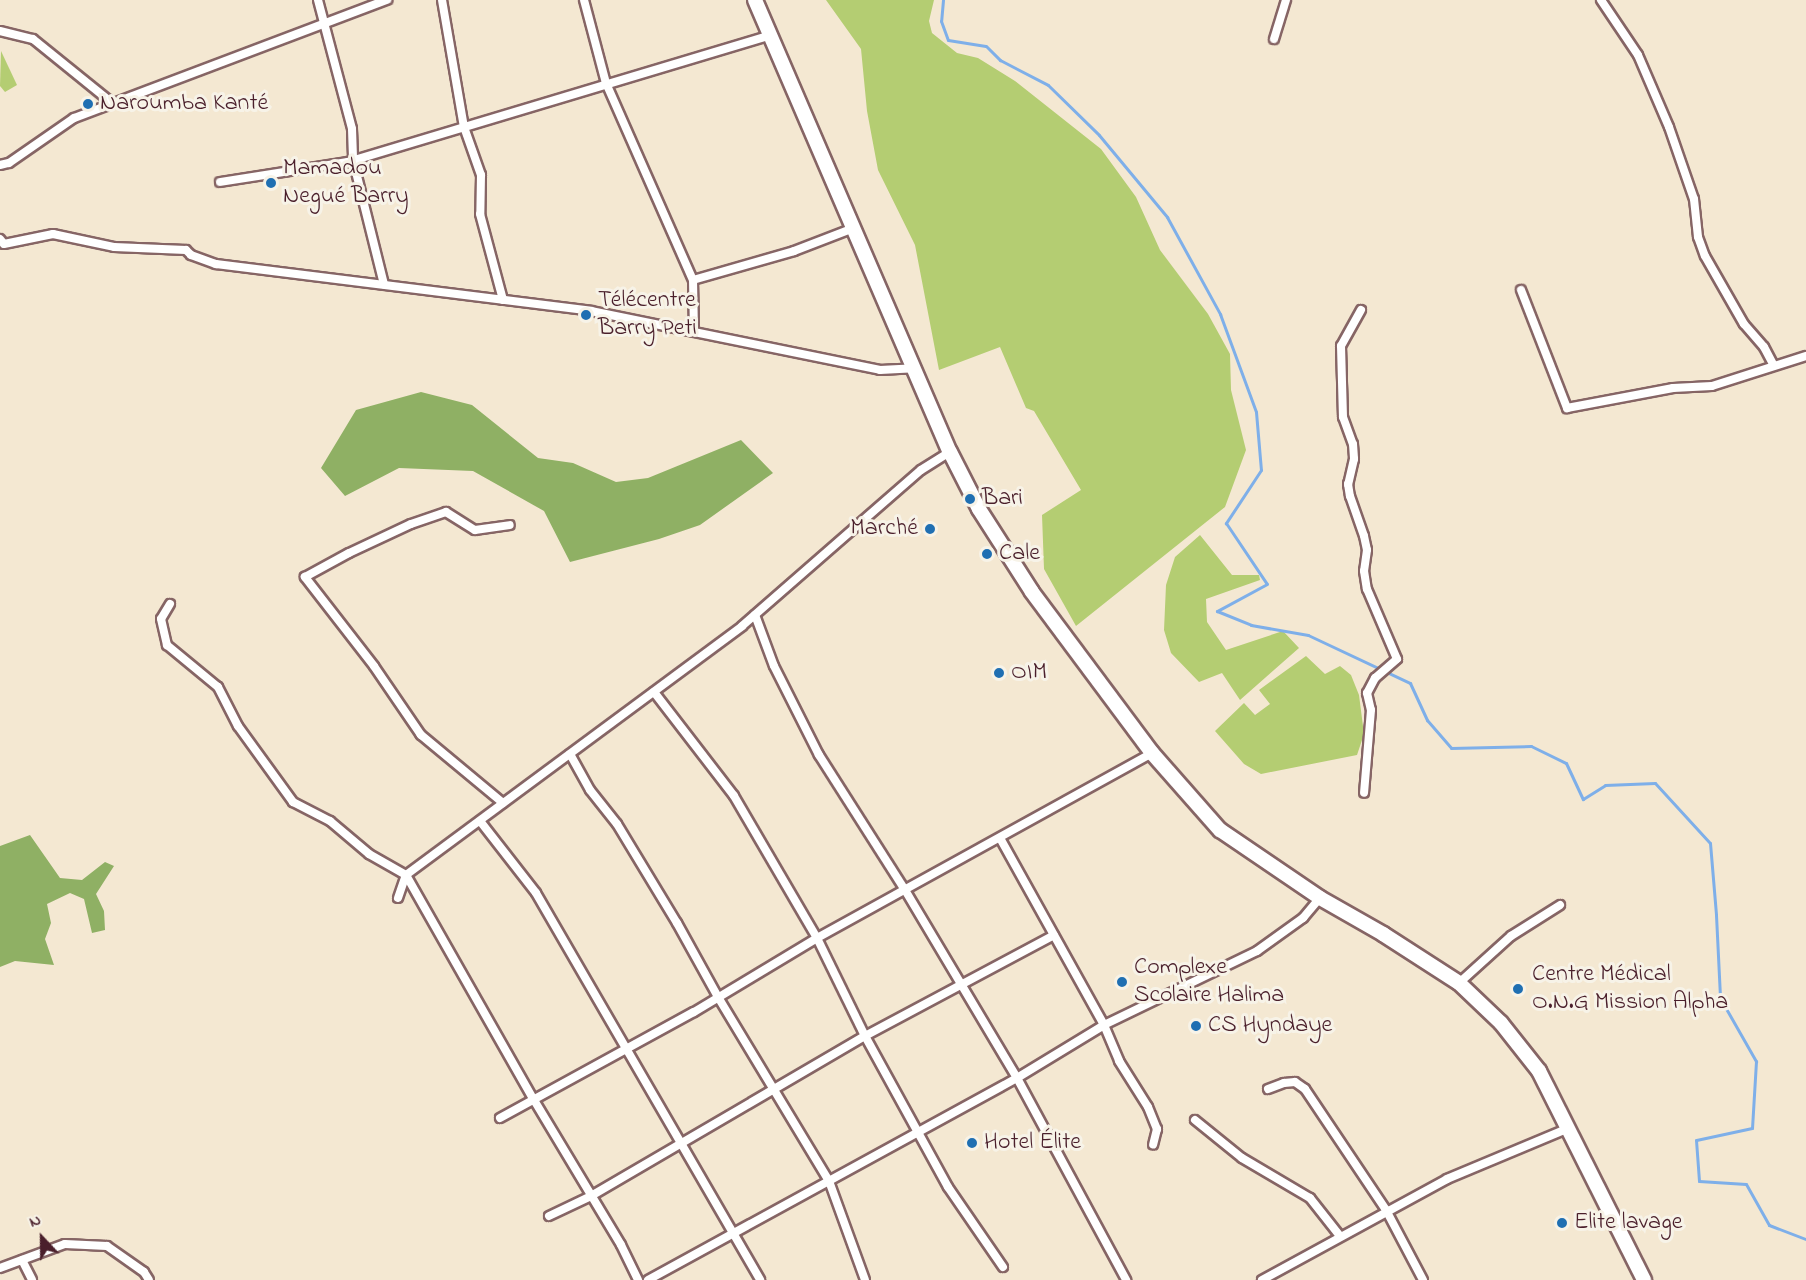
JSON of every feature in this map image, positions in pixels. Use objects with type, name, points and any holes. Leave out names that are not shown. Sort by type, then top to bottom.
[{"type":"highway","points":[[755,0],[950,452],[1005,552],[1152,753],[1220,830],[1320,898],[1383,934],[1459,983],[1501,1023],[1539,1071],[1644,1280]]},
{"type":"street","points":[[318,0],[352,129],[353,160],[384,284]]},
{"type":"street","points":[[0,165],[9,163],[74,118],[387,0]]},
{"type":"street","points":[[442,0],[464,127],[481,175],[480,214],[503,300]]},
{"type":"street","points":[[584,0],[606,83],[693,280],[694,331]]},
{"type":"street","points":[[1274,39],[1286,0]]},
{"type":"street","points":[[1601,0],[1638,55],[1669,128],[1694,199],[1698,237],[1705,256],[1744,324],[1764,347],[1774,366]]},
{"type":"street","points":[[2,33],[33,39],[112,103]]},
{"type":"street","points":[[220,182],[353,160],[770,35]]},
{"type":"street","points":[[693,280],[794,251],[854,228]]},
{"type":"street","points":[[0,239],[4,244],[53,234],[114,247],[186,249],[191,255],[216,264],[591,311],[880,370],[914,368]]},
{"type":"street","points":[[1521,290],[1567,408],[1673,388],[1712,387],[1806,356]]},
{"type":"street","points":[[1361,310],[1341,346],[1343,417],[1353,444],[1354,459],[1348,484],[1367,550],[1365,580],[1396,653],[1395,663],[1375,678],[1367,693],[1371,710],[1364,793]]},
{"type":"street","points":[[398,898],[406,875],[755,615],[921,470],[950,452]]},
{"type":"street","points":[[503,803],[421,735],[374,666],[305,577],[411,524],[446,512],[475,530],[510,525]]},
{"type":"street","points":[[170,604],[161,618],[167,645],[218,687],[238,726],[293,802],[330,821],[369,854],[406,875],[638,1280]]},
{"type":"street","points":[[755,615],[774,666],[819,755],[905,890],[1017,1078],[1126,1280]]},
{"type":"street","points":[[654,692],[734,796],[817,938],[865,1036],[948,1187],[1003,1268]]},
{"type":"street","points":[[500,1118],[718,997],[817,938],[1152,753]]},
{"type":"street","points":[[570,754],[590,790],[617,824],[829,1181],[865,1280]]},
{"type":"street","points":[[480,820],[536,893],[628,1048],[760,1280]]},
{"type":"street","points":[[1000,838],[1104,1025],[1119,1060],[1154,1120],[1157,1129],[1153,1146]]},
{"type":"street","points":[[648,1280],[1017,1078],[1104,1025],[1257,951],[1303,918],[1320,898]]},
{"type":"street","points":[[1459,983],[1511,936],[1560,905]]},
{"type":"street","points":[[549,1216],[591,1196],[865,1036],[1054,935]]},
{"type":"street","points":[[1268,1089],[1295,1082],[1305,1089],[1386,1210],[1423,1280]]},
{"type":"street","points":[[1195,1120],[1242,1158],[1310,1198],[1340,1236]]},
{"type":"street","points":[[1262,1280],[1446,1179],[1569,1128]]},
{"type":"street","points":[[1,1266],[66,1244],[107,1246],[144,1272],[149,1280]]},
{"type":"street","points":[[22,1260],[32,1280]]},
{"type":"green space","points":[[826,0],[934,0],[929,21],[932,33],[957,53],[978,58],[1015,81],[1101,149],[1136,197],[1160,250],[1208,314],[1230,354],[1231,390],[1246,450],[1225,507],[1076,626],[1044,569],[1042,515],[1081,490],[1034,411],[1026,408],[1000,347],[939,370],[915,245],[878,170],[867,111],[861,49]]},
{"type":"green space","points":[[1,51],[17,85],[5,92],[0,86]]},
{"type":"green space","points":[[421,392],[472,405],[538,458],[573,463],[616,482],[648,478],[741,440],[773,473],[700,525],[659,539],[570,562],[544,511],[473,471],[399,468],[345,496],[321,468],[356,410]]},
{"type":"green space","points":[[1200,535],[1232,575],[1259,575],[1260,580],[1206,599],[1207,622],[1226,650],[1283,631],[1299,648],[1240,700],[1222,673],[1199,682],[1171,653],[1164,630],[1166,585],[1175,557]]},
{"type":"green space","points":[[1306,656],[1325,674],[1340,666],[1351,675],[1359,695],[1364,734],[1357,755],[1261,774],[1244,764],[1215,731],[1244,703],[1255,715],[1270,704],[1259,690]]},
{"type":"green space","points":[[30,835],[60,878],[82,880],[105,862],[114,866],[96,894],[104,911],[105,930],[92,933],[84,899],[70,893],[47,904],[51,923],[45,939],[54,965],[15,961],[0,967],[0,846]]},
{"type":"waterway","points":[[943,0],[941,21],[948,40],[986,46],[1000,60],[1048,85],[1099,135],[1167,217],[1220,314],[1256,412],[1261,470],[1226,523],[1267,584],[1217,611],[1251,625],[1308,635],[1410,683],[1427,720],[1451,748],[1531,746],[1566,763],[1583,799],[1605,785],[1655,783],[1710,843],[1720,998],[1756,1061],[1752,1128],[1696,1140],[1699,1181],[1746,1184],[1769,1225],[1806,1239]]},
{"type":"place","name":"Naroumba Kanté","points":[[88,104]]},
{"type":"place","name":"Mamadou Negué Barry","points":[[271,183]]},
{"type":"place","name":"Télécentre Barry Peti","points":[[586,315]]},
{"type":"place","name":"Bari","points":[[970,499]]},
{"type":"place","name":"Marché","points":[[930,529]]},
{"type":"place","name":"Cale","points":[[987,554]]},
{"type":"place","name":"OIM","points":[[999,673]]},
{"type":"place","name":"Complexe Scolaire Halima","points":[[1122,982]]},
{"type":"place","name":"Centre Médical O.N.G Mission Alpha","points":[[1518,989]]},
{"type":"place","name":"CS Hyndaye","points":[[1196,1026]]},
{"type":"place","name":"Hotel Élite","points":[[972,1143]]},
{"type":"place","name":"Elite lavage","points":[[1562,1223]]}]
